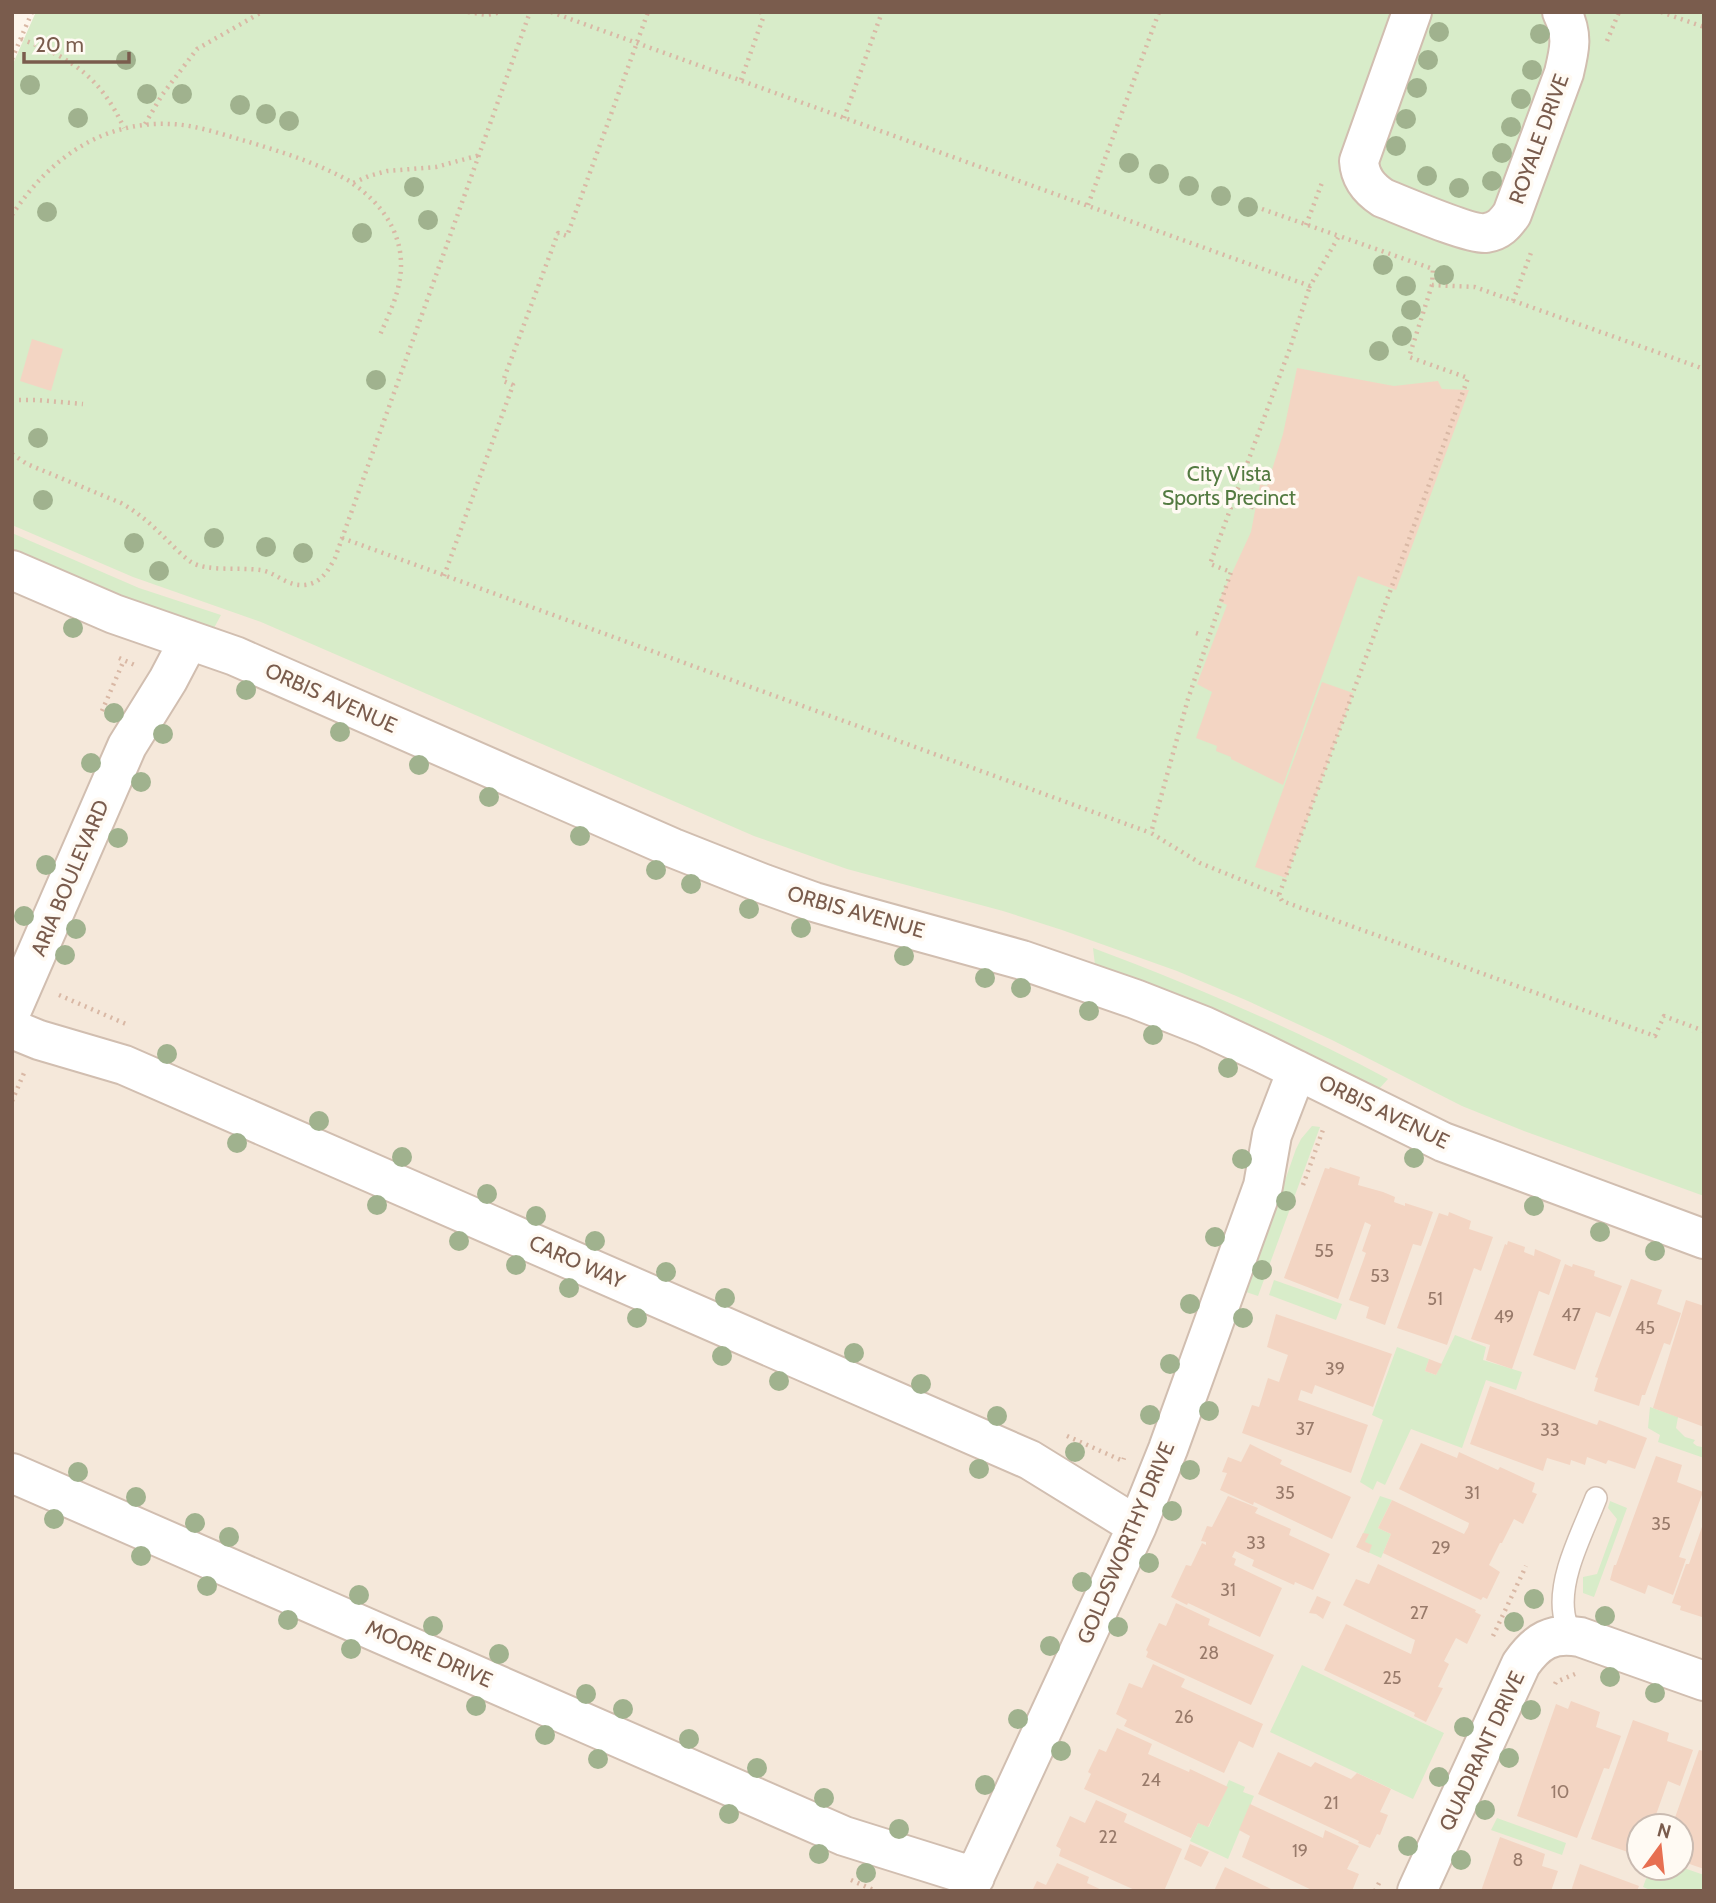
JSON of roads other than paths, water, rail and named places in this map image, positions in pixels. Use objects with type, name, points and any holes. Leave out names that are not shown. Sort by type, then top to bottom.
[{"type":"street","name":"ROYALE DRIVE","points":[[1412,12],[1359,161],[1359,170],[1370,190],[1383,198],[1477,233],[1496,230],[1504,225],[1512,214],[1569,52],[1569,28],[1562,12]]},
{"type":"street","name":"ORBIS AVENUE","points":[[12,570],[114,614],[248,662],[661,842],[764,884],[836,909],[1009,956],[1135,999],[1204,1027],[1443,1142],[1704,1239]]},
{"type":"street","name":"ARIA BOULEVARD","points":[[14,1013],[127,746],[168,680],[174,635]]},
{"type":"street","name":"CARO WAY","points":[[14,1013],[49,1018],[124,1065],[1144,1509]]},
{"type":"street","name":"GOLDSWORTHY DRIVE","points":[[972,1884],[1144,1509],[1168,1450],[1263,1186],[1303,1116],[1311,1077]]},
{"type":"street","name":"MOORE DRIVE","points":[[12,1473],[844,1836],[972,1884]]},
{"type":"street","points":[[1570,1635],[1595,1641],[1704,1681]]},
{"type":"street","name":"QUADRANT DRIVE","points":[[1416,1891],[1521,1664],[1540,1643],[1570,1635]]},
{"type":"street","name":"MOORE DRIVE","points":[[844,1836],[936,1891]]},
{"type":"lane","points":[[1570,1635],[1564,1614],[1567,1574],[1596,1498]]},
{"type":"park label","name":"City Vista Sports Precinct","points":[[1229,486]]}]
